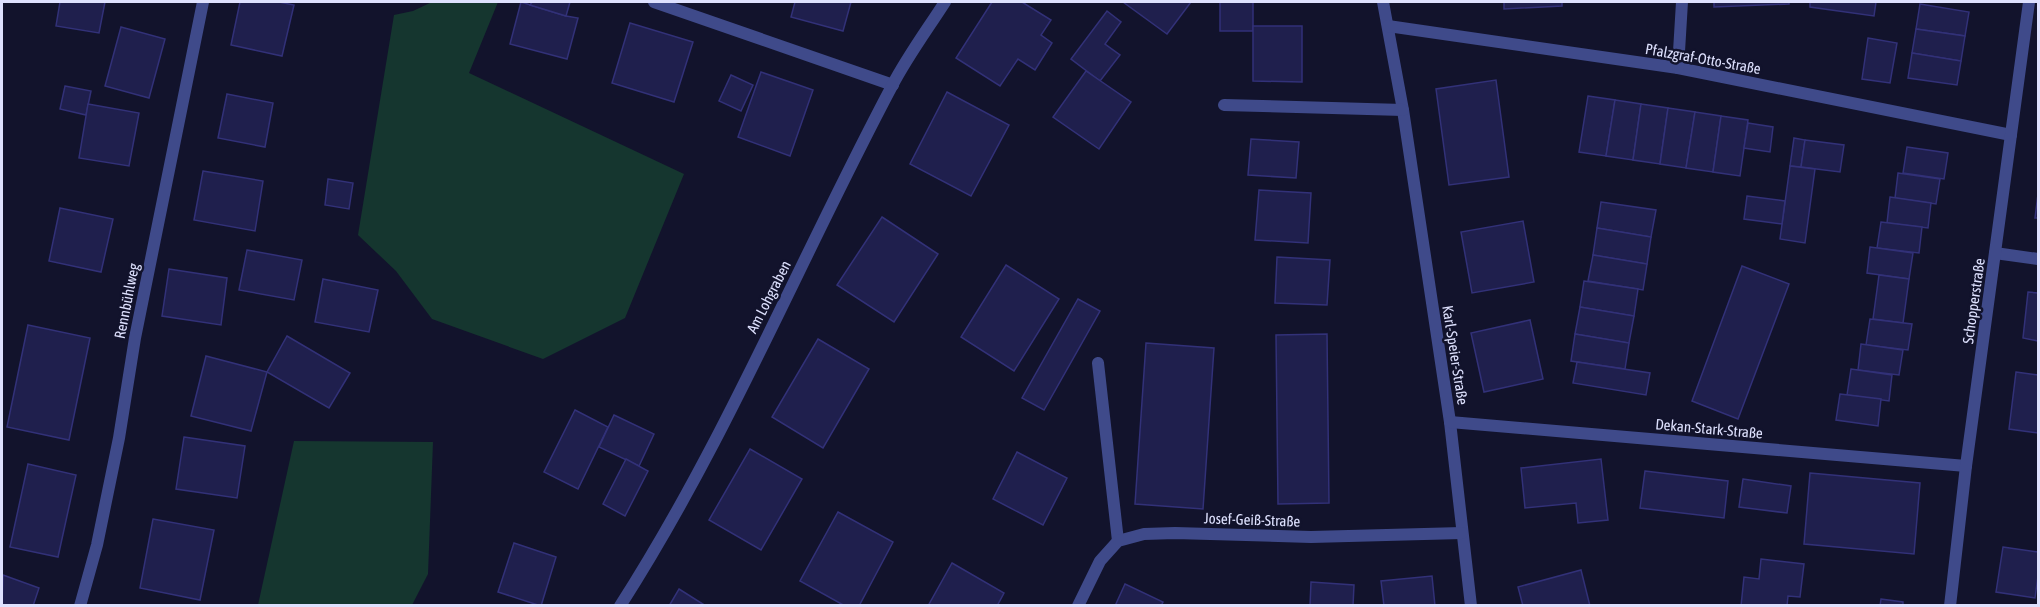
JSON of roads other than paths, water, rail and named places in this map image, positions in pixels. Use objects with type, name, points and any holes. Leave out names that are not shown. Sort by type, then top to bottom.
[{"type":"street","name":"Rennbühlweg","points":[[80,606],[97,545],[135,338],[203,2]]},
{"type":"street","points":[[654,2],[893,85]]},
{"type":"street","name":"Am Lohgraben","points":[[620,606],[677,511],[713,444],[893,85],[945,2]]},
{"type":"street","name":"Karl-Speier-Straße","points":[[1383,2],[1403,110],[1450,422],[1471,606]]},
{"type":"street","points":[[1678,68],[1682,2]]},
{"type":"street","name":"Schopperstraße","points":[[1950,606],[1966,466],[2029,2]]},
{"type":"street","name":"Pfalzgraf-Otto-Straße","points":[[1388,26],[1678,68],[2010,135]]},
{"type":"street","points":[[1224,105],[1403,110]]},
{"type":"street","points":[[1995,254],[2038,259]]},
{"type":"street","points":[[1078,606],[1100,561],[1118,541],[1098,363]]},
{"type":"street","name":"Dekan-Stark-Straße","points":[[1450,422],[1966,466]]},
{"type":"street","name":"Josef-Geiß-Straße","points":[[1118,541],[1144,534],[1175,533],[1311,537],[1462,533]]}]
